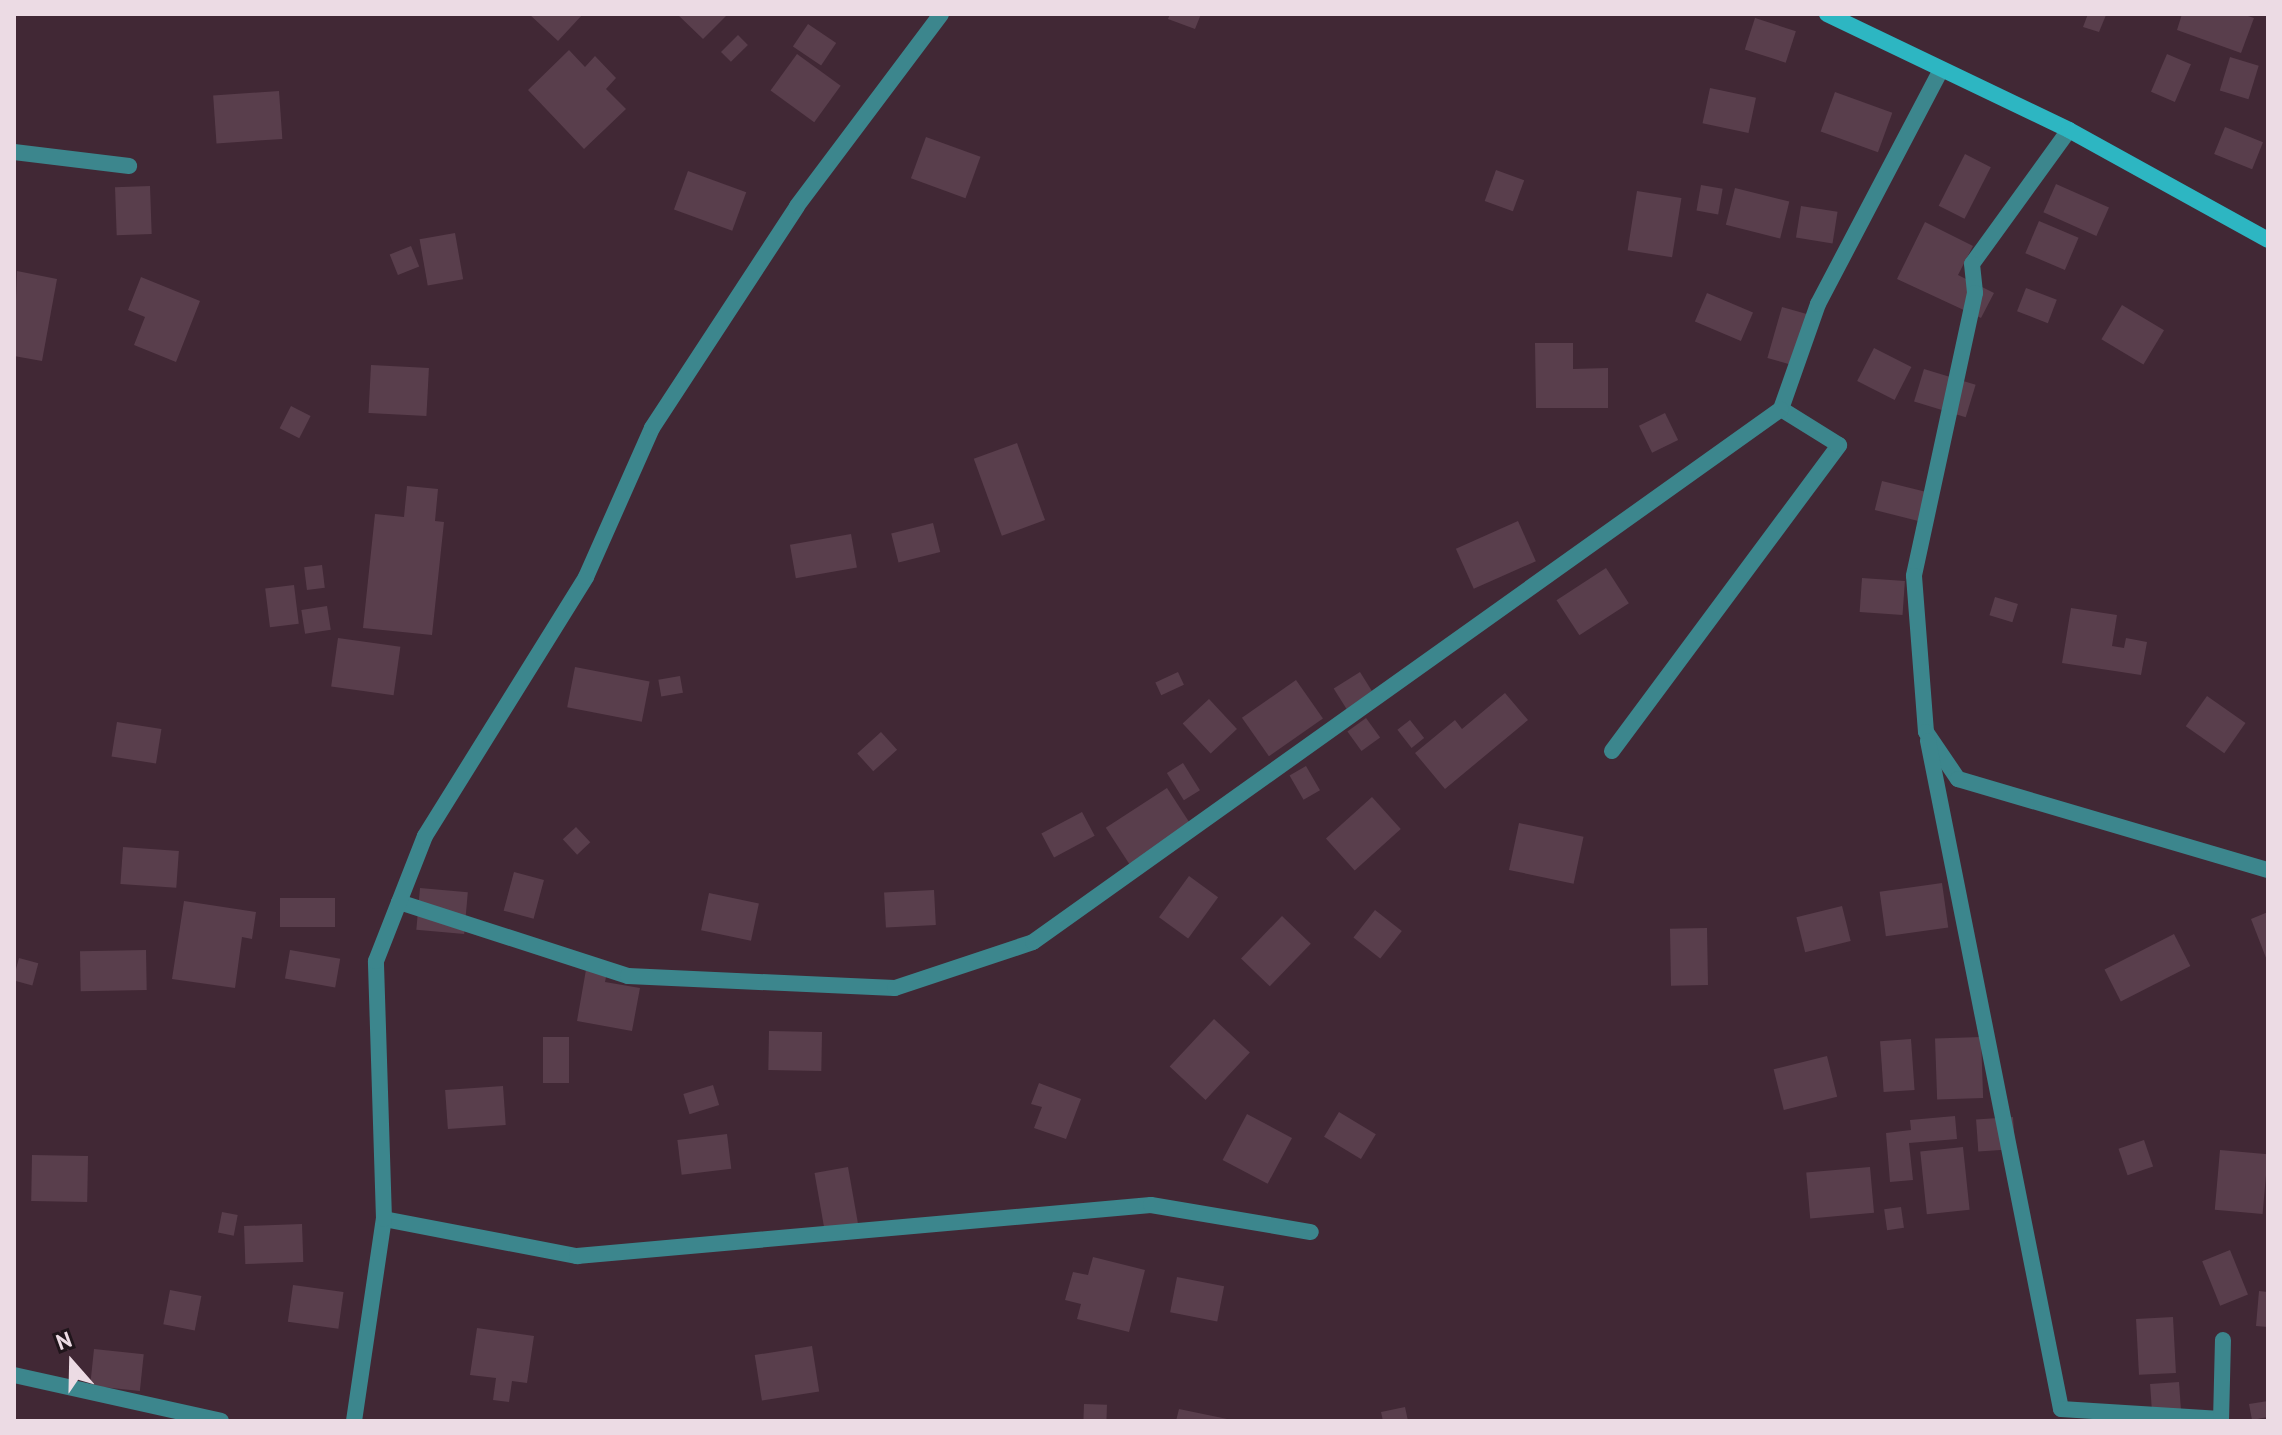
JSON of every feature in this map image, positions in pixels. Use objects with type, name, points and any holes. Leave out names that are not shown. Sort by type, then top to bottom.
[{"type":"main road","points":[[1827,14],[2069,130],[2268,240]]},
{"type":"street","points":[[354,1421],[384,1219],[376,961],[425,836],[586,577],[652,428],[797,206],[941,14]]},
{"type":"street","points":[[399,902],[628,976],[895,988],[1033,942],[1781,409],[1818,304],[1941,70]]},
{"type":"street","points":[[2069,130],[1972,264],[1975,293],[1914,576],[1926,732],[2061,1409],[2221,1420],[2223,1340]]},
{"type":"street","points":[[14,152],[129,166]]},
{"type":"street","points":[[1612,751],[1839,445],[1781,409]]},
{"type":"street","points":[[1926,732],[1958,779],[2268,870]]},
{"type":"street","points":[[384,1219],[577,1256],[1151,1205],[1311,1232]]},
{"type":"street","points":[[14,1375],[221,1421]]},
{"type":"building","points":[[529,14],[583,14],[558,41]]},
{"type":"building","points":[[677,14],[728,14],[703,39]]},
{"type":"building","points":[[1170,14],[1201,14],[1195,29],[1168,19]]},
{"type":"building","points":[[2088,14],[2106,15],[2099,32],[2083,27]]},
{"type":"building","points":[[2182,14],[2242,14],[2254,18],[2241,53],[2177,30]]},
{"type":"building","points":[[1755,18],[1796,31],[1786,63],[1745,49]]},
{"type":"building","points":[[808,24],[836,43],[821,65],[793,46]]},
{"type":"building","points":[[738,35],[748,45],[731,62],[721,52]]},
{"type":"building","points":[[569,50],[585,67],[595,56],[616,78],[606,89],[626,109],[584,149],[528,90]]},
{"type":"building","points":[[797,54],[841,86],[814,122],[771,90]]},
{"type":"building","points":[[2167,54],[2191,64],[2175,102],[2151,92]]},
{"type":"building","points":[[2230,57],[2259,66],[2248,99],[2220,90]]},
{"type":"building","points":[[1710,88],[1756,98],[1748,133],[1703,123]]},
{"type":"building","points":[[279,91],[282,139],[217,143],[213,96]]},
{"type":"building","points":[[1835,92],[1892,113],[1878,152],[1821,131]]},
{"type":"building","points":[[2225,127],[2263,142],[2252,169],[2214,154]]},
{"type":"building","points":[[926,137],[981,157],[965,198],[911,178]]},
{"type":"building","points":[[1965,154],[1991,167],[1965,219],[1939,206]]},
{"type":"building","points":[[1496,170],[1524,180],[1513,211],[1485,201]]},
{"type":"building","points":[[688,171],[746,192],[732,231],[674,210]]},
{"type":"building","points":[[2056,184],[2109,208],[2096,236],[2043,212]]},
{"type":"building","points":[[1701,185],[1723,189],[1718,214],[1696,211]]},
{"type":"building","points":[[150,186],[152,234],[117,235],[115,187]]},
{"type":"building","points":[[1735,188],[1789,202],[1780,238],[1726,225]]},
{"type":"building","points":[[1637,191],[1681,198],[1672,257],[1628,250]]},
{"type":"building","points":[[1801,206],[1838,212],[1833,243],[1796,238]]},
{"type":"building","points":[[2039,221],[2079,238],[2065,270],[2025,253]]},
{"type":"building","points":[[1925,222],[1973,246],[1958,275],[1994,293],[1981,318],[1897,279]]},
{"type":"building","points":[[455,233],[463,279],[428,286],[420,239]]},
{"type":"building","points":[[411,246],[419,266],[398,275],[390,255]]},
{"type":"building","points":[[17,271],[57,279],[42,361],[14,356]]},
{"type":"building","points":[[141,277],[200,301],[176,362],[134,345],[145,317],[128,310]]},
{"type":"building","points":[[2026,288],[2057,300],[2048,323],[2017,311]]},
{"type":"building","points":[[1707,293],[1753,313],[1741,341],[1695,322]]},
{"type":"building","points":[[2122,305],[2164,330],[2143,365],[2101,339]]},
{"type":"building","points":[[1782,307],[1814,316],[1799,367],[1767,358]]},
{"type":"building","points":[[1535,343],[1573,343],[1573,369],[1608,368],[1608,408],[1536,408]]},
{"type":"building","points":[[1874,348],[1911,367],[1895,400],[1857,381]]},
{"type":"building","points":[[371,365],[429,368],[426,416],[368,413]]},
{"type":"building","points":[[1924,369],[1976,385],[1966,417],[1914,402]]},
{"type":"building","points":[[291,406],[311,416],[299,438],[280,428]]},
{"type":"building","points":[[1665,413],[1678,440],[1652,453],[1639,426]]},
{"type":"building","points":[[1017,443],[1045,520],[1002,536],[974,459]]},
{"type":"building","points":[[1882,481],[1931,493],[1923,522],[1875,510]]},
{"type":"building","points":[[407,486],[438,489],[435,521],[444,522],[432,635],[363,628],[375,514],[404,517]]},
{"type":"building","points":[[1518,521],[1536,561],[1474,589],[1456,549]]},
{"type":"building","points":[[933,523],[940,552],[899,563],[891,533]]},
{"type":"building","points":[[851,534],[857,567],[796,578],[790,545]]},
{"type":"building","points":[[322,565],[325,588],[307,590],[304,567]]},
{"type":"building","points":[[1606,568],[1629,603],[1579,635],[1557,600]]},
{"type":"building","points":[[1862,578],[1905,581],[1903,615],[1860,612]]},
{"type":"building","points":[[294,585],[299,624],[270,627],[265,589]]},
{"type":"building","points":[[1995,597],[2018,604],[2012,622],[1989,615]]},
{"type":"building","points":[[327,606],[331,630],[305,634],[301,610]]},
{"type":"building","points":[[2071,608],[2117,615],[2112,646],[2124,648],[2126,638],[2147,642],[2141,675],[2062,663]]},
{"type":"building","points":[[338,638],[400,647],[394,695],[331,687]]},
{"type":"building","points":[[575,667],[650,682],[642,722],[567,707]]},
{"type":"building","points":[[1178,672],[1184,685],[1161,695],[1155,683]]},
{"type":"building","points":[[1360,672],[1374,694],[1347,710],[1334,688]]},
{"type":"building","points":[[680,676],[683,693],[661,697],[658,680]]},
{"type":"building","points":[[1296,680],[1323,719],[1269,756],[1242,718]]},
{"type":"building","points":[[1505,693],[1528,720],[1445,789],[1415,753],[1455,720],[1462,729]]},
{"type":"building","points":[[2207,696],[2246,723],[2224,753],[2186,726]]},
{"type":"building","points":[[1209,699],[1237,729],[1211,754],[1183,724]]},
{"type":"building","points":[[1366,718],[1380,737],[1361,751],[1347,732]]},
{"type":"building","points":[[1410,720],[1424,738],[1412,748],[1397,730]]},
{"type":"building","points":[[117,722],[161,729],[156,764],[112,757]]},
{"type":"building","points":[[881,732],[897,750],[873,771],[857,753]]},
{"type":"building","points":[[1183,763],[1200,790],[1184,800],[1167,773]]},
{"type":"building","points":[[1306,766],[1320,790],[1304,800],[1290,776]]},
{"type":"building","points":[[1167,788],[1193,828],[1132,868],[1106,828]]},
{"type":"building","points":[[1372,797],[1401,829],[1355,870],[1326,838]]},
{"type":"building","points":[[1082,812],[1095,836],[1054,857],[1041,834]]},
{"type":"building","points":[[1519,823],[1584,837],[1574,884],[1509,870]]},
{"type":"building","points":[[576,827],[590,842],[577,855],[563,839]]},
{"type":"building","points":[[123,847],[179,851],[176,888],[120,884]]},
{"type":"building","points":[[514,872],[544,880],[534,919],[504,911]]},
{"type":"building","points":[[1189,876],[1218,897],[1188,938],[1159,917]]},
{"type":"building","points":[[1942,883],[1948,928],[1886,936],[1880,892]]},
{"type":"building","points":[[420,888],[468,892],[464,934],[416,930]]},
{"type":"building","points":[[934,890],[936,925],[886,928],[884,893]]},
{"type":"building","points":[[709,893],[759,904],[751,941],[701,930]]},
{"type":"building","points":[[280,898],[335,898],[335,927],[280,927]]},
{"type":"building","points":[[184,901],[256,912],[252,939],[242,937],[235,988],[172,979]]},
{"type":"building","points":[[1842,906],[1851,941],[1805,952],[1796,917]]},
{"type":"building","points":[[1375,910],[1402,931],[1380,959],[1353,938]]},
{"type":"building","points":[[2268,912],[2268,963],[2251,919]]},
{"type":"building","points":[[1282,916],[1311,944],[1270,986],[1241,958]]},
{"type":"building","points":[[1707,928],[1708,985],[1671,986],[1670,929]]},
{"type":"building","points":[[2174,934],[2190,966],[2121,1001],[2105,969]]},
{"type":"building","points":[[146,950],[147,990],[81,991],[80,951]]},
{"type":"building","points":[[290,950],[340,959],[335,987],[285,979]]},
{"type":"building","points":[[19,958],[38,963],[32,985],[14,980]]},
{"type":"building","points":[[587,964],[608,967],[605,982],[640,988],[632,1031],[577,1021]]},
{"type":"building","points":[[1214,1019],[1250,1052],[1206,1100],[1170,1067]]},
{"type":"building","points":[[769,1031],[822,1032],[821,1071],[768,1070]]},
{"type":"building","points":[[543,1037],[569,1037],[569,1083],[543,1083]]},
{"type":"building","points":[[1981,1037],[1983,1098],[1937,1100],[1935,1039]]},
{"type":"building","points":[[1911,1039],[1915,1090],[1884,1092],[1880,1041]]},
{"type":"building","points":[[1827,1056],[1837,1097],[1784,1110],[1774,1069]]},
{"type":"building","points":[[1039,1083],[1081,1099],[1066,1139],[1034,1128],[1042,1107],[1031,1104]]},
{"type":"building","points":[[713,1085],[719,1105],[689,1114],[683,1094]]},
{"type":"building","points":[[503,1086],[506,1125],[448,1129],[445,1090]]},
{"type":"building","points":[[1339,1112],[1376,1134],[1361,1159],[1324,1137]]},
{"type":"building","points":[[1247,1114],[1292,1138],[1268,1184],[1223,1160]]},
{"type":"building","points":[[1955,1116],[1957,1139],[1909,1143],[1913,1180],[1890,1182],[1886,1133],[1911,1130],[1910,1120]]},
{"type":"building","points":[[2013,1117],[2015,1149],[1978,1152],[1976,1120]]},
{"type":"building","points":[[727,1134],[731,1169],[682,1175],[677,1140]]},
{"type":"building","points":[[2144,1140],[2153,1166],[2128,1175],[2118,1149]]},
{"type":"building","points":[[1963,1147],[1970,1210],[1927,1214],[1920,1151]]},
{"type":"building","points":[[2220,1150],[2268,1154],[2263,1214],[2215,1210]]},
{"type":"building","points":[[32,1155],[88,1156],[87,1202],[31,1201]]},
{"type":"building","points":[[848,1167],[859,1228],[825,1234],[815,1173]]},
{"type":"building","points":[[1870,1167],[1874,1213],[1810,1218],[1806,1173]]},
{"type":"building","points":[[1901,1207],[1904,1228],[1887,1230],[1884,1209]]},
{"type":"building","points":[[222,1212],[238,1215],[234,1236],[218,1233]]},
{"type":"building","points":[[302,1224],[303,1262],[245,1264],[244,1226]]},
{"type":"building","points":[[2230,1250],[2248,1295],[2220,1306],[2202,1261]]},
{"type":"building","points":[[1093,1257],[1145,1270],[1129,1332],[1077,1319],[1081,1304],[1065,1300],[1073,1272],[1088,1275]]},
{"type":"building","points":[[1177,1277],[1224,1286],[1217,1321],[1170,1312]]},
{"type":"building","points":[[293,1285],[344,1292],[338,1329],[288,1322]]},
{"type":"building","points":[[170,1290],[201,1296],[195,1330],[163,1324]]},
{"type":"building","points":[[2259,1291],[2268,1292],[2268,1327],[2256,1326]]},
{"type":"building","points":[[2173,1317],[2176,1373],[2139,1375],[2136,1319]]},
{"type":"building","points":[[477,1328],[534,1336],[527,1383],[512,1381],[509,1402],[493,1400],[496,1378],[470,1375]]},
{"type":"building","points":[[812,1346],[819,1391],[762,1401],[755,1355]]},
{"type":"building","points":[[94,1349],[144,1354],[140,1391],[90,1386]]},
{"type":"building","points":[[2179,1382],[2181,1413],[2152,1415],[2150,1384]]},
{"type":"building","points":[[2268,1401],[2268,1417],[2252,1420],[2249,1404]]},
{"type":"building","points":[[1084,1404],[1107,1405],[1106,1421],[1083,1421]]},
{"type":"building","points":[[1405,1407],[1408,1421],[1383,1421],[1381,1412]]},
{"type":"building","points":[[1179,1409],[1232,1420],[1232,1421],[1176,1421]]}]
